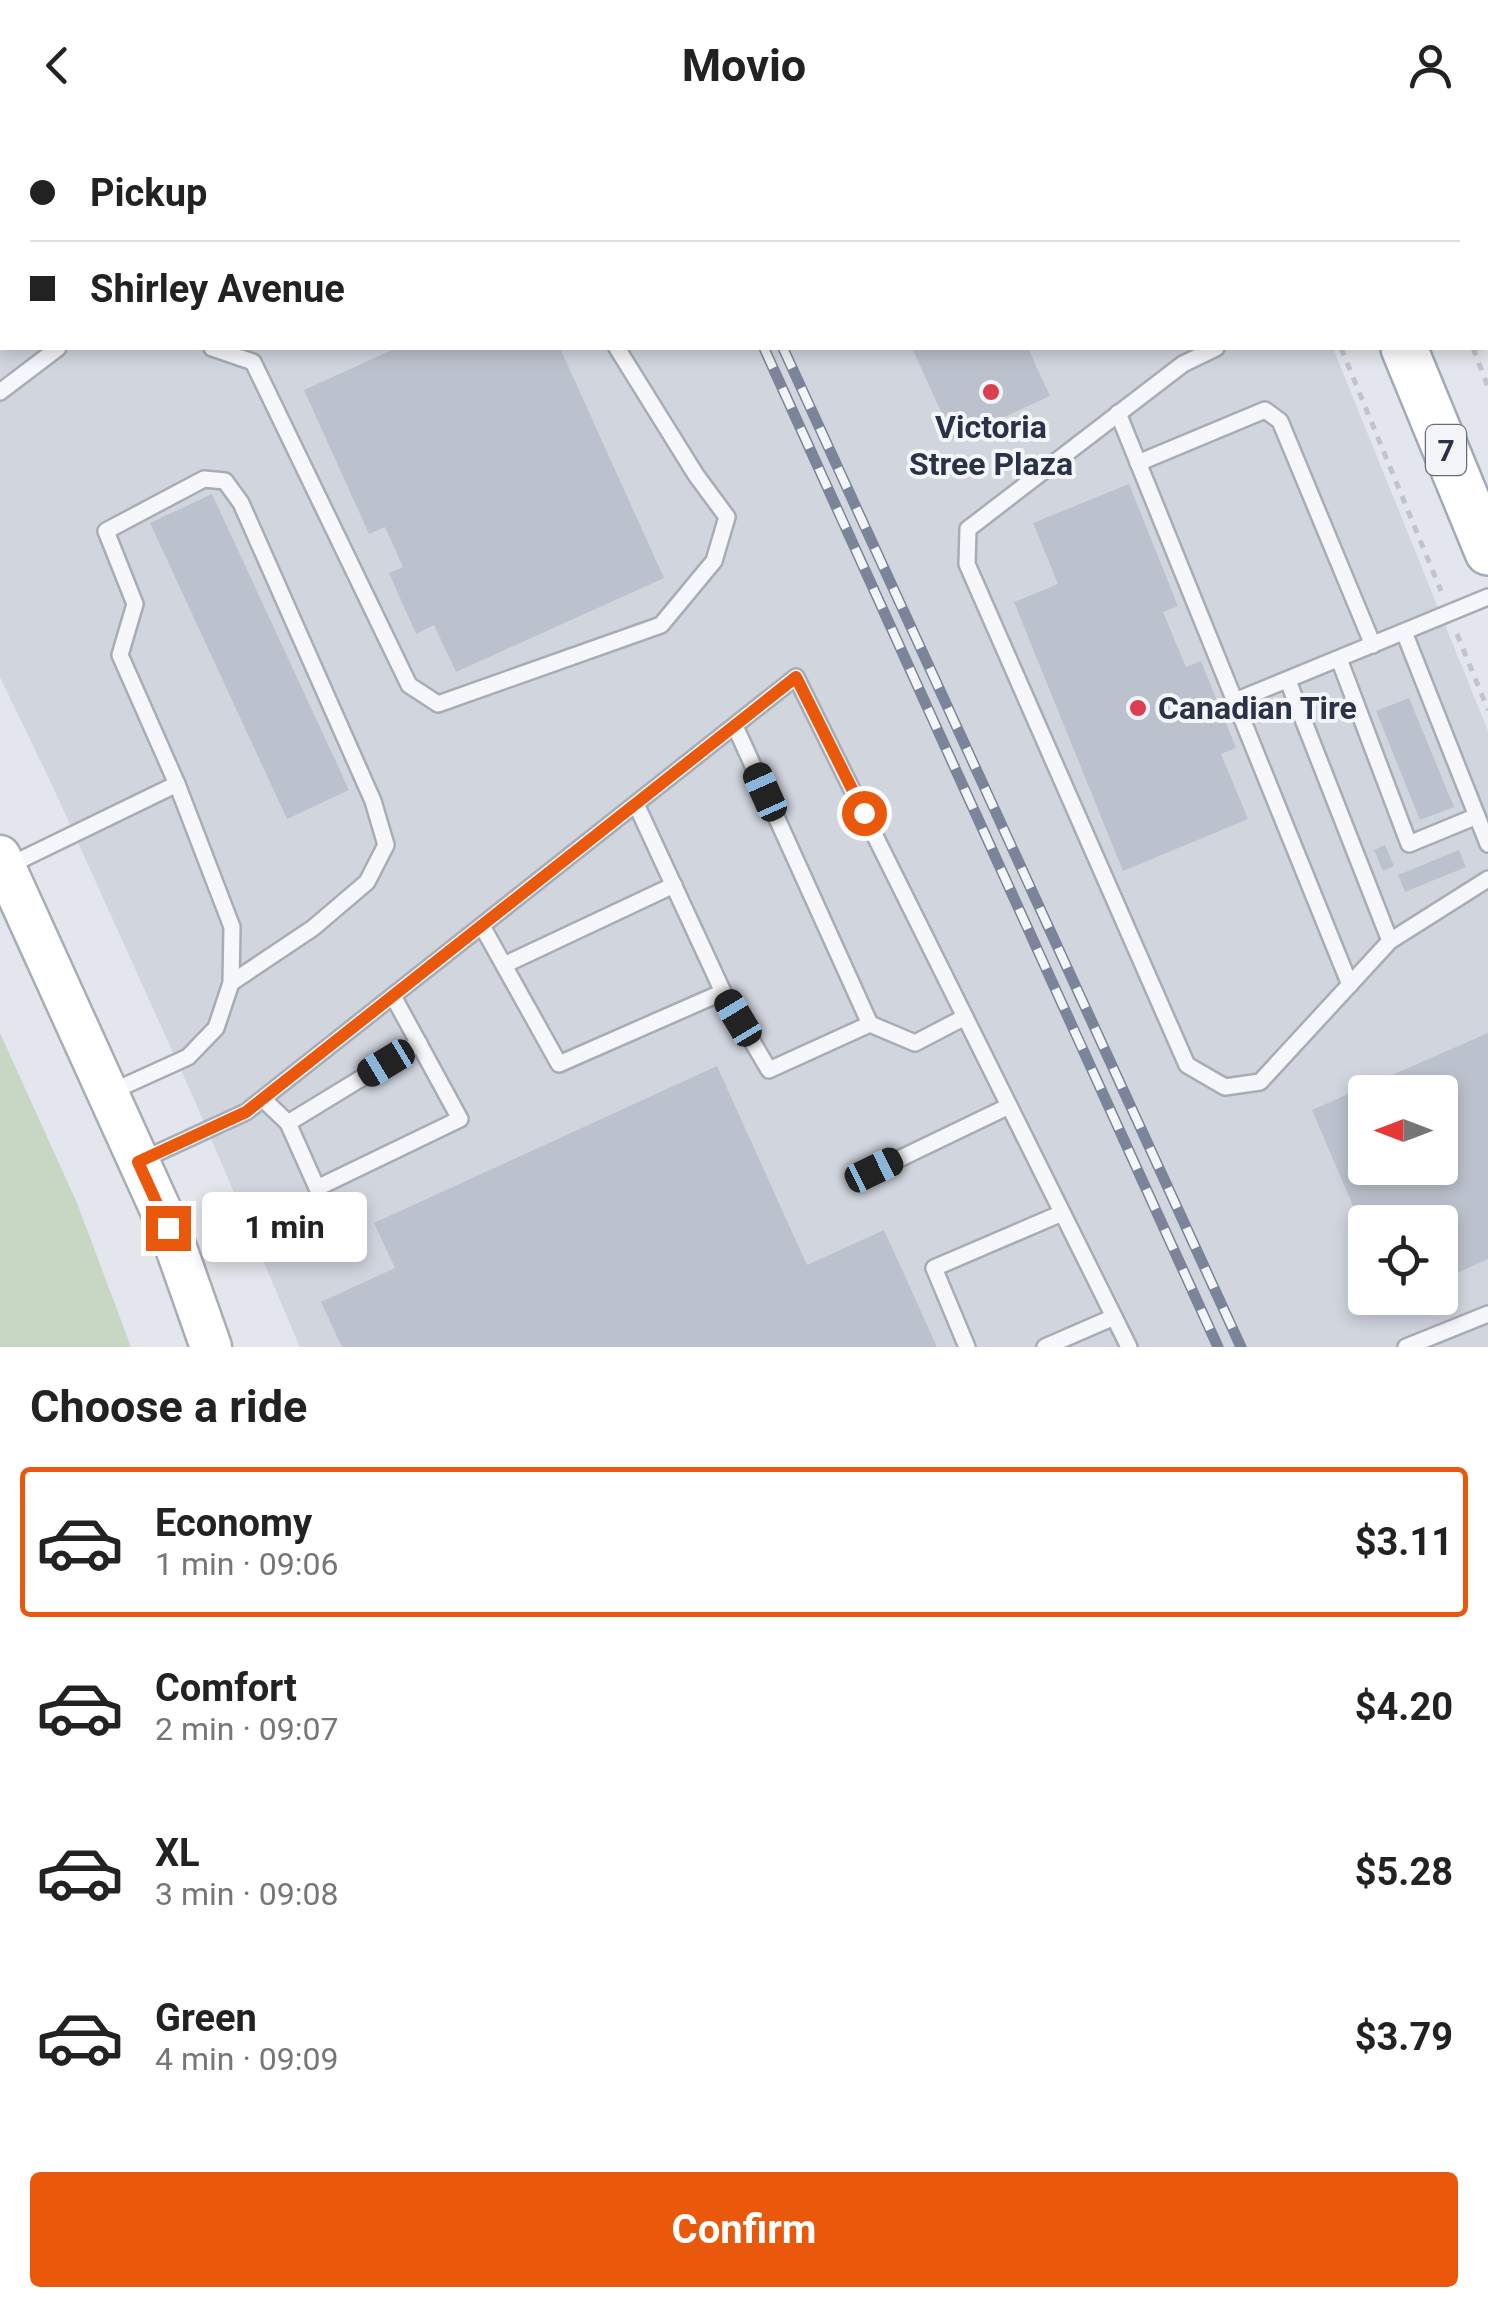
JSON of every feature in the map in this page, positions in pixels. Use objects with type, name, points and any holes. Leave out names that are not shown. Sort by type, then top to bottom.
[{"type":"main road","name":"7","points":[[1405,350],[1488,552]]},
{"type":"main road","points":[[3,861],[168,1228],[211,1347]]},
{"type":"lane","points":[[0,392],[55,350]]},
{"type":"lane","points":[[218,350],[254,362],[409,685],[438,704],[661,625],[714,561],[726,518],[618,350]]},
{"type":"lane","points":[[1212,350],[1182,364],[968,529],[967,564],[1186,1065],[1225,1087],[1260,1082],[1390,941],[1488,879]]},
{"type":"lane","points":[[1138,463],[1265,410],[1280,421],[1374,645]]},
{"type":"lane","points":[[1118,413],[1350,984]]},
{"type":"lane","points":[[108,1094],[188,1057],[216,1028],[231,983],[232,927],[120,655],[134,604],[106,531],[204,479],[226,481],[241,503],[373,800],[386,845],[367,882],[314,928],[231,983]]},
{"type":"lane","points":[[1235,701],[1488,597]]},
{"type":"lane","points":[[1404,632],[1488,844]]},
{"type":"lane","points":[[1339,659],[1381,746],[1390,792],[1409,844],[1477,816]]},
{"type":"lane","points":[[138,1162],[246,1112],[796,677],[1128,1347]]},
{"type":"lane","points":[[1288,681],[1390,941]]},
{"type":"lane","points":[[1422,728],[1440,721]]},
{"type":"lane","points":[[735,726],[870,1024],[915,1043],[965,1017]]},
{"type":"lane","points":[[1440,772],[1457,765]]},
{"type":"lane","points":[[3,861],[176,784]]},
{"type":"lane","points":[[1390,792],[1406,786]]},
{"type":"lane","points":[[636,804],[722,992],[769,1070],[870,1024]]},
{"type":"lane","points":[[504,965],[674,885]]},
{"type":"lane","points":[[482,926],[559,1064],[722,992]]},
{"type":"lane","points":[[263,1098],[288,1123],[317,1188],[460,1118],[393,996]]},
{"type":"lane","points":[[288,1123],[419,1043]]},
{"type":"lane","points":[[874,1170],[1009,1106]]},
{"type":"lane","points":[[967,1347],[934,1268],[1062,1213]]},
{"type":"lane","points":[[1406,1347],[1488,1314]]},
{"type":"lane","points":[[1045,1347],[1114,1317]]},
{"type":"path","points":[[1342,350],[1488,710]]},
{"type":"path","points":[[1474,350],[1488,387]]},
{"type":"shaded area","points":[[0,350],[1334,350],[1488,731],[1488,1347],[300,1347],[194,1099],[0,677]]},
{"type":"green space","points":[[0,1033],[77,1203],[131,1347],[0,1347]]},
{"type":"building","points":[[392,350],[561,350],[664,578],[456,672],[434,625],[416,634],[389,573],[403,567],[385,527],[369,534],[304,390]]},
{"type":"building","name":"Victoria Stree Plaza","points":[[913,350],[1029,350],[1050,396],[954,440]]},
{"type":"building","name":"Canadian Tire","points":[[1129,484],[1178,606],[1163,612],[1186,667],[1201,661],[1236,748],[1221,754],[1248,819],[1123,871],[1014,602],[1058,584],[1033,523]]},
{"type":"building","points":[[212,494],[349,790],[287,819],[150,523]]},
{"type":"building","points":[[1409,698],[1454,807],[1420,820],[1376,711]]},
{"type":"building","points":[[1385,845],[1394,866],[1383,871],[1374,850]]},
{"type":"building","points":[[1459,850],[1466,867],[1405,892],[1398,875]]},
{"type":"building","points":[[1488,1033],[1488,1259],[1458,1273],[1458,1205],[1353,1205],[1312,1110],[1348,1094],[1348,1185],[1458,1185],[1458,1075],[1392,1075]]},
{"type":"building","points":[[717,1066],[807,1265],[884,1230],[937,1347],[342,1347],[321,1302],[395,1268],[374,1223]]},
{"type":"railway","points":[[765,350],[1218,1347]]},
{"type":"railway","points":[[784,350],[1241,1347]]},
{"type":"place","name":"Victoria Stree Plaza","points":[[991,392]]},
{"type":"place","name":"Canadian Tire","points":[[1138,708]]},
{"type":"route","points":[[168,1228],[138,1162],[246,1112],[796,677],[864,813]]}]
